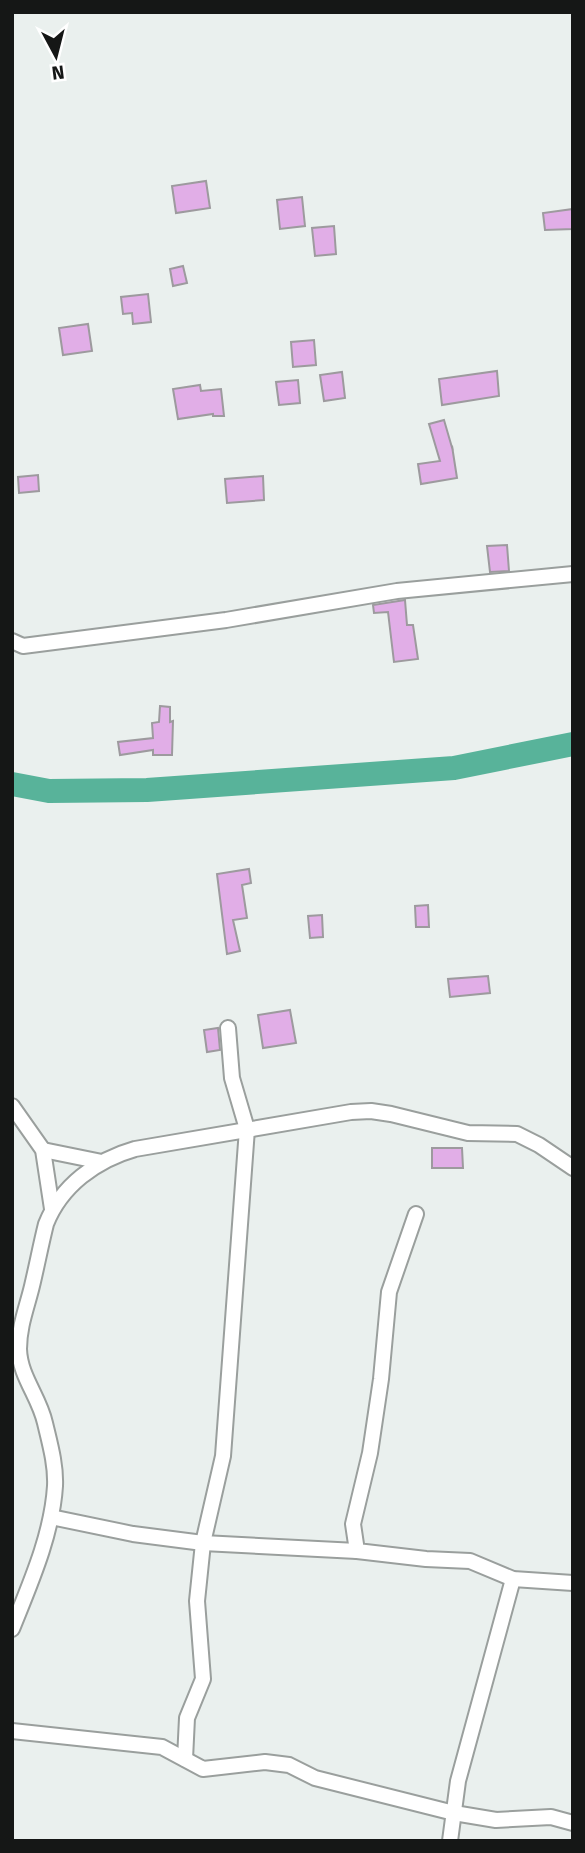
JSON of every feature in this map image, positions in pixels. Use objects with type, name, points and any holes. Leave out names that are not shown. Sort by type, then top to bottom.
[{"type":"street","points":[[12,640],[23,646],[226,620],[397,591],[573,575]]},
{"type":"street","points":[[185,1759],[187,1718],[202,1679],[197,1601],[203,1543],[223,1456],[247,1129],[232,1078],[228,1028]]},
{"type":"street","points":[[12,1106],[43,1150],[51,1209]]},
{"type":"street","points":[[12,1629],[51,1517],[55,1486],[54,1466],[44,1419],[21,1368],[17,1324],[51,1209],[81,1176],[102,1162],[135,1149],[351,1111],[371,1111],[468,1133],[517,1134],[573,1168]]},
{"type":"street","points":[[43,1150],[102,1162]]},
{"type":"street","points":[[357,1552],[354,1524],[370,1453],[381,1379],[389,1292],[416,1214]]},
{"type":"street","points":[[51,1517],[133,1534],[203,1543],[470,1561],[513,1579],[573,1583]]},
{"type":"street","points":[[450,1841],[458,1781],[513,1579]]},
{"type":"street","points":[[12,1731],[162,1747],[203,1769],[265,1762],[289,1765],[315,1778],[454,1813],[496,1820],[551,1817],[573,1824]]},
{"type":"building","points":[[206,181],[210,208],[176,213],[172,186]]},
{"type":"building","points":[[302,197],[305,226],[280,229],[277,200]]},
{"type":"building","points":[[573,209],[573,229],[545,230],[543,213]]},
{"type":"building","points":[[334,226],[336,254],[315,256],[312,228]]},
{"type":"building","points":[[183,266],[187,283],[173,286],[170,269]]},
{"type":"building","points":[[148,294],[151,322],[133,324],[132,313],[123,314],[121,297]]},
{"type":"building","points":[[88,324],[92,351],[63,355],[59,328]]},
{"type":"building","points":[[314,340],[316,365],[293,367],[291,342]]},
{"type":"building","points":[[497,371],[499,396],[442,405],[439,379]]},
{"type":"building","points":[[342,372],[345,398],[324,401],[320,375]]},
{"type":"building","points":[[298,380],[300,403],[279,405],[276,382]]},
{"type":"building","points":[[200,385],[201,391],[221,389],[224,416],[213,414],[178,419],[173,389]]},
{"type":"building","points":[[444,420],[453,449],[457,478],[421,484],[418,464],[440,461],[429,424]]},
{"type":"building","points":[[38,475],[39,491],[19,493],[18,477]]},
{"type":"building","points":[[263,476],[264,500],[227,503],[225,479]]},
{"type":"building","points":[[507,545],[509,571],[490,572],[487,546]]},
{"type":"building","points":[[405,600],[407,625],[413,625],[418,659],[394,662],[388,612],[374,613],[373,605]]},
{"type":"building","points":[[160,706],[170,707],[170,722],[173,721],[172,755],[153,755],[153,750],[120,755],[118,742],[153,738],[152,723],[159,722]]},
{"type":"building","points":[[249,869],[251,883],[242,885],[247,918],[233,920],[240,951],[227,954],[217,874]]},
{"type":"building","points":[[428,905],[429,927],[416,927],[415,906]]},
{"type":"building","points":[[322,915],[323,937],[310,938],[308,916]]},
{"type":"building","points":[[488,976],[490,993],[450,997],[448,979]]},
{"type":"building","points":[[290,1010],[296,1043],[263,1048],[258,1015]]},
{"type":"building","points":[[218,1028],[220,1050],[207,1052],[204,1030]]},
{"type":"building","points":[[432,1148],[462,1148],[463,1168],[432,1168]]},
{"type":"waterway","points":[[12,784],[49,791],[147,790],[454,768],[573,744]]}]
